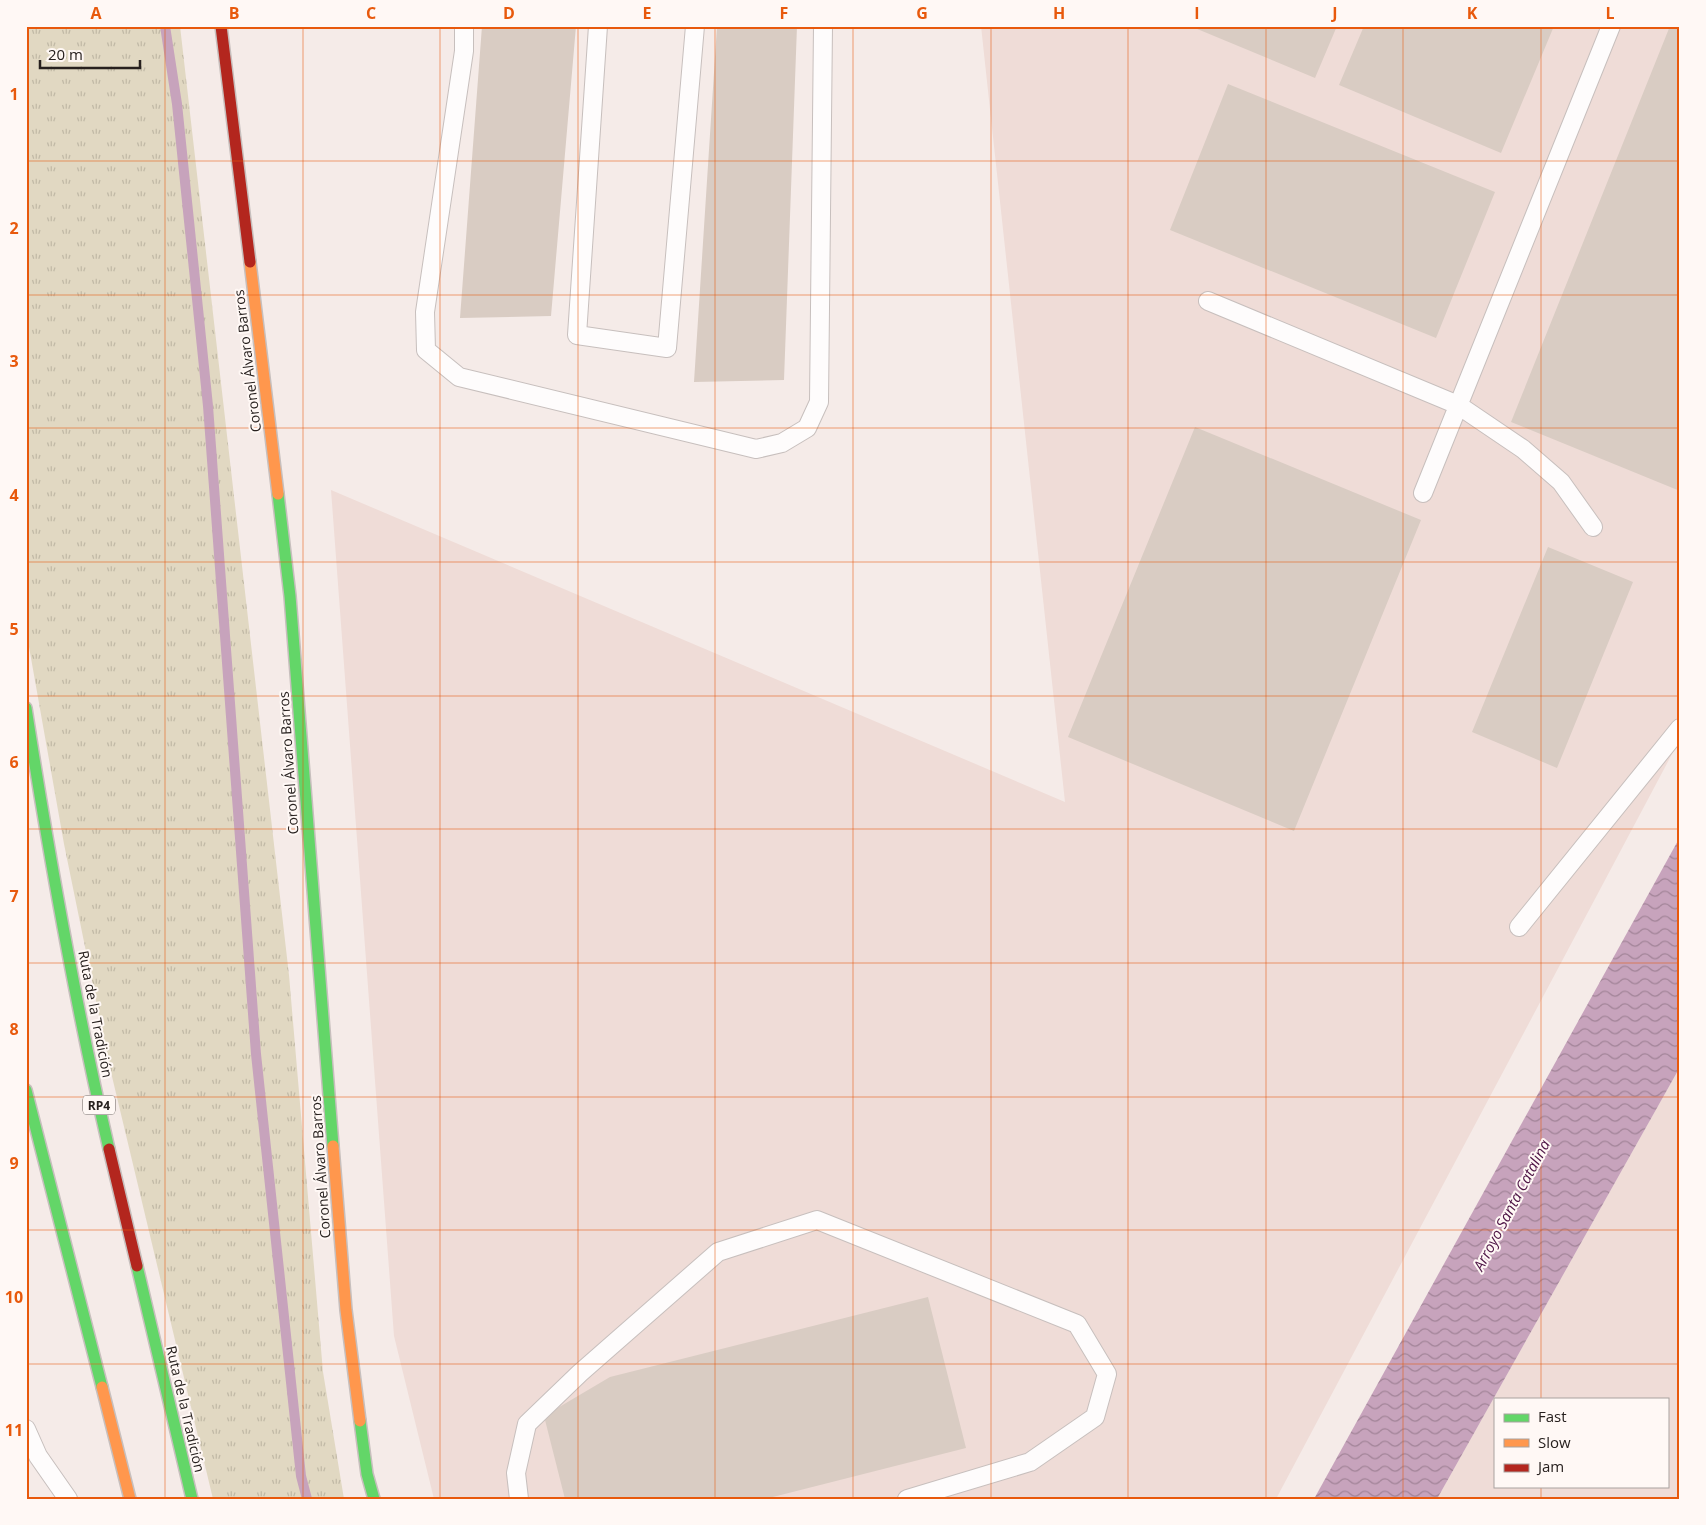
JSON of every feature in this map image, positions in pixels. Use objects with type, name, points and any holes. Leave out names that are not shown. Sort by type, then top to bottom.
[{"type":"main road","name":"Coronel Álvaro Barros","points":[[221,26],[290,596],[346,1310],[368,1474],[374,1499]]},
{"type":"main road","name":"Ruta de la Tradición","points":[[26,708],[42,812],[90,1063],[192,1499]]},
{"type":"main road","points":[[26,1090],[130,1499]]},
{"type":"lane","points":[[464,26],[464,51],[425,312],[426,350],[459,377],[756,449],[782,443],[807,428],[819,402],[823,26]]},
{"type":"lane","points":[[598,26],[577,335],[667,348],[695,26]]},
{"type":"lane","points":[[1423,493],[1611,26]]},
{"type":"lane","points":[[1208,301],[1458,405],[1523,449],[1561,482],[1593,527]]},
{"type":"lane","points":[[1518,927],[1680,728]]},
{"type":"lane","points":[[519,1499],[516,1473],[527,1424],[580,1373],[718,1252],[817,1220],[1077,1324],[1107,1374],[1095,1417],[1030,1462],[907,1499]]},
{"type":"lane","points":[[26,1429],[38,1456],[68,1499]]},
{"type":"shaded area","points":[[981,26],[1680,26],[1680,739],[1276,1499],[434,1499],[394,1336],[331,490],[1065,802]]},
{"type":"shaded area","points":[[1680,1067],[1680,1499],[1437,1499]]},
{"type":"green space","points":[[26,26],[180,26],[289,975],[323,1372],[344,1499],[213,1499],[109,1064],[64,844],[26,630]]},
{"type":"water","name":"Arroyo Santa Catalina","points":[[1680,837],[1680,1067],[1437,1499],[1314,1499]]},
{"type":"building","points":[[482,26],[576,26],[551,316],[460,318]]},
{"type":"building","points":[[717,26],[797,26],[784,380],[694,382]]},
{"type":"building","points":[[1190,26],[1337,26],[1315,78]]},
{"type":"building","points":[[1364,26],[1554,26],[1501,153],[1339,85]]},
{"type":"building","points":[[1670,26],[1680,26],[1680,491],[1511,422]]},
{"type":"building","points":[[1228,84],[1495,192],[1436,338],[1170,230]]},
{"type":"building","points":[[1195,427],[1421,520],[1294,831],[1068,737]]},
{"type":"building","points":[[1548,547],[1633,582],[1557,768],[1472,732]]},
{"type":"building","points":[[928,1297],[966,1448],[765,1499],[565,1499],[544,1416],[610,1377]]},
{"type":"waterway","points":[[165,26],[177,104],[208,406],[256,1054],[301,1476],[307,1499]]},
{"type":"traffic: fast","points":[[278,494],[290,596],[333,1146]]},
{"type":"traffic: fast","points":[[26,708],[63,929],[109,1149]]},
{"type":"traffic: fast","points":[[26,1090],[102,1387]]},
{"type":"traffic: fast","points":[[137,1266],[192,1499]]},
{"type":"traffic: fast","points":[[360,1421],[367,1474],[374,1499]]},
{"type":"traffic: slow","points":[[250,262],[278,494]]},
{"type":"traffic: slow","points":[[333,1146],[346,1310],[360,1421]]},
{"type":"traffic: slow","points":[[102,1387],[130,1499]]},
{"type":"traffic: jam","points":[[221,26],[250,262]]},
{"type":"traffic: jam","points":[[109,1149],[137,1266]]}]
